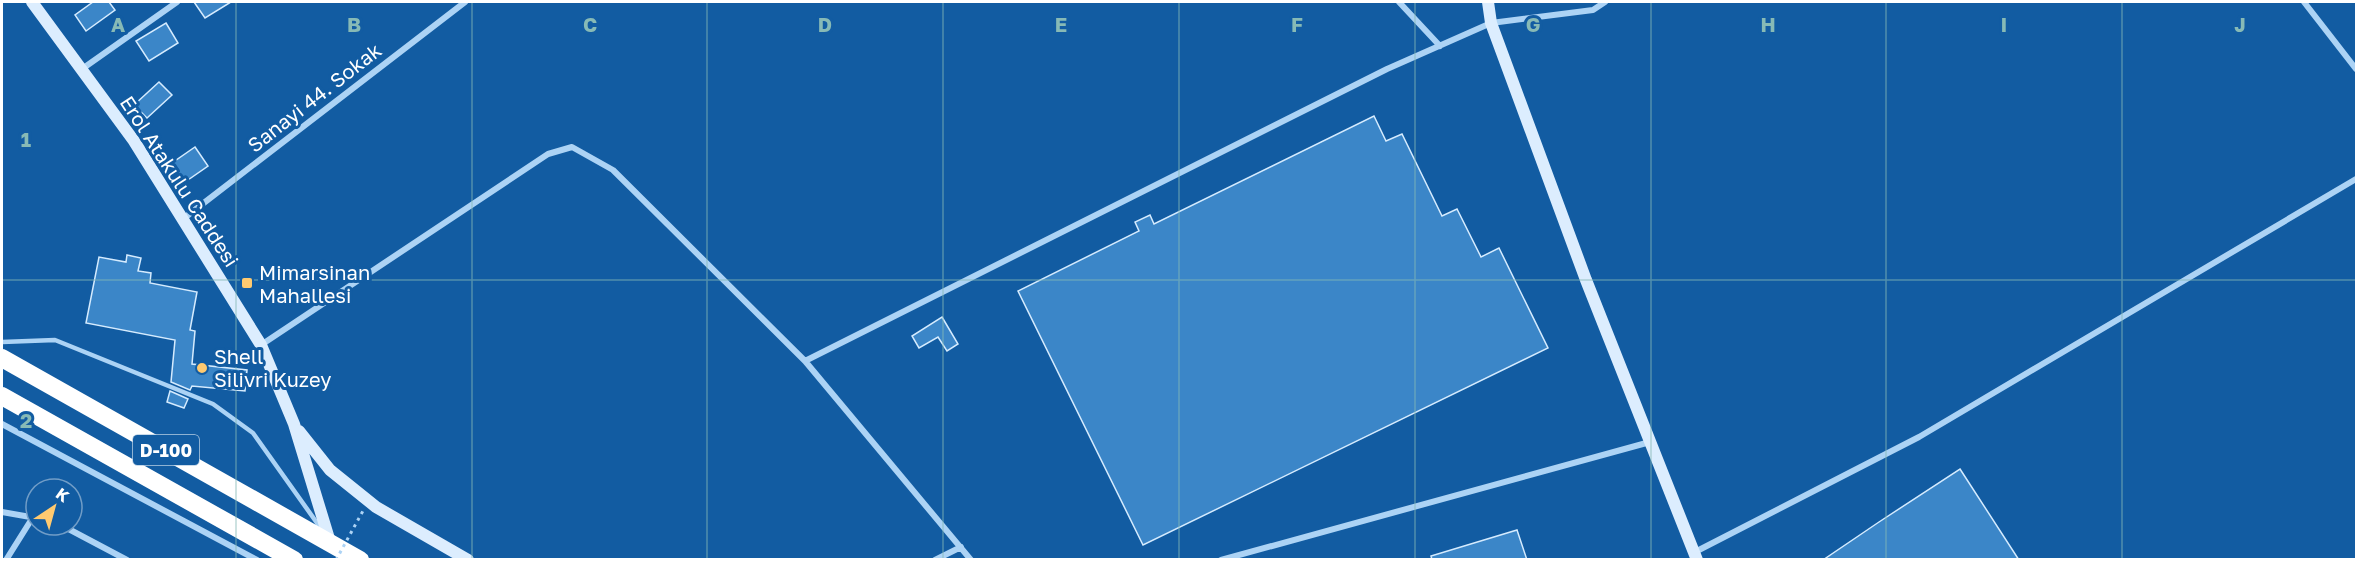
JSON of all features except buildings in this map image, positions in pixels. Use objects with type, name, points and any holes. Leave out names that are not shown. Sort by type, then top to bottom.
[{"type":"highway","name":"D-100","points":[[2,358],[333,551],[360,560]]},
{"type":"highway","name":"D-100","points":[[2,396],[286,557]]},
{"type":"main road","name":"Erol Atakulu Caddesi","points":[[32,2],[134,141],[183,219],[261,345],[294,424]]},
{"type":"main road","points":[[1488,2],[1491,23],[1586,280],[1696,556]]},
{"type":"main road","points":[[294,424],[333,551]]},
{"type":"main road","points":[[294,424],[330,470],[376,507],[468,560]]},
{"type":"street","points":[[82,69],[176,2]]},
{"type":"street","name":"Sanayi 44. Sokak","points":[[183,219],[465,2]]},
{"type":"street","points":[[1399,2],[1440,46]]},
{"type":"street","points":[[805,362],[1366,80],[1491,23],[1593,10],[1605,2]]},
{"type":"street","points":[[2304,2],[2356,69]]},
{"type":"street","points":[[261,345],[548,154],[572,147],[613,170],[805,362],[971,560]]},
{"type":"street","points":[[1696,556],[1919,437],[2356,179]]},
{"type":"street","points":[[2,424],[257,560]]},
{"type":"street","points":[[1221,560],[1651,442]]},
{"type":"street","points":[[2,512],[24,515]]},
{"type":"street","points":[[6,560],[24,533]]},
{"type":"street","points":[[84,537],[127,560]]},
{"type":"street","points":[[935,560],[961,547]]},
{"type":"lane","points":[[2,342],[55,340],[213,404],[253,433],[333,551]]},
{"type":"path","points":[[333,551],[364,509]]},
{"type":"place","name":"Mimarsinan Mahallesi","points":[[247,283]]},
{"type":"place","name":"Shell Silivri Kuzey","points":[[202,368]]}]
